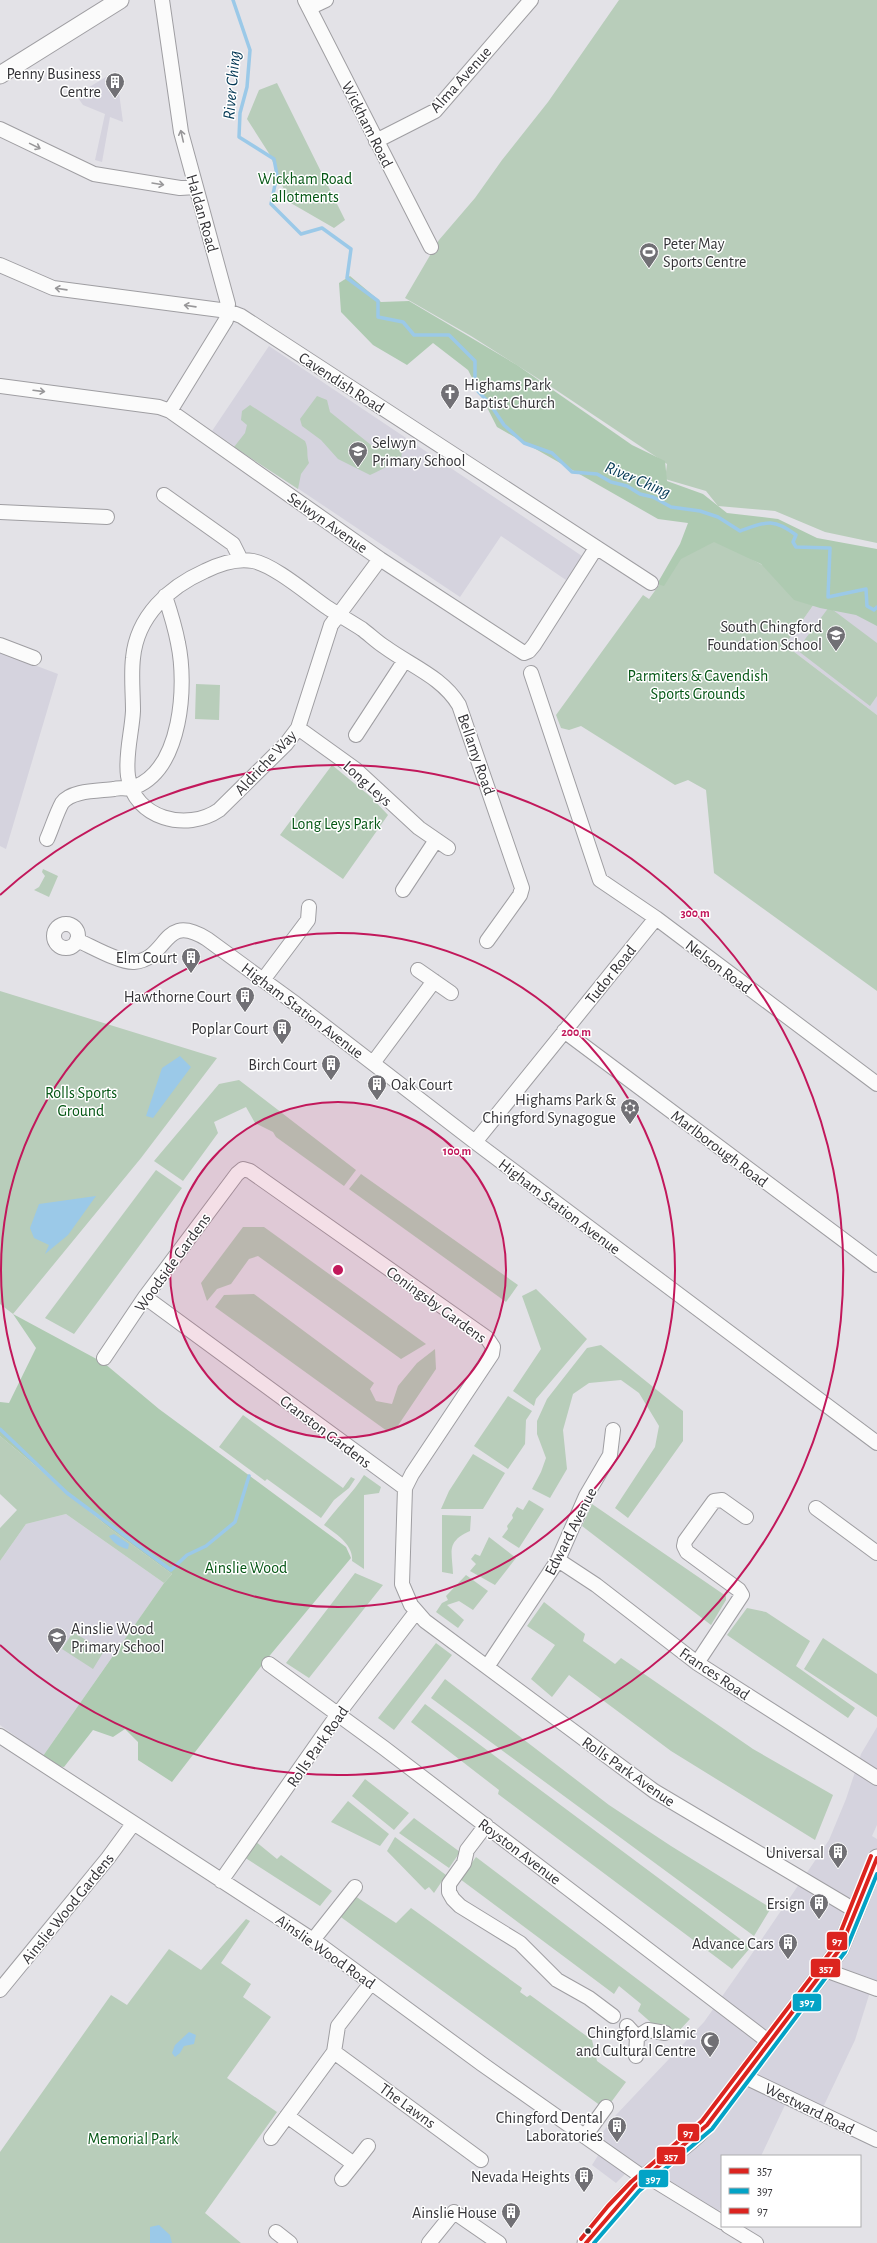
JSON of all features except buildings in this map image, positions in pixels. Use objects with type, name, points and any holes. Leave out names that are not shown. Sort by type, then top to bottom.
[{"type":"main road","points":[[0,75],[120,0]]},
{"type":"main road","points":[[586,2243],[600,2225],[645,2177],[697,2136],[720,2110],[743,2076],[825,1970],[844,1942],[877,1858]]},
{"type":"street","name":"Haldan Road","points":[[162,0],[181,132],[225,291],[228,311]]},
{"type":"street","points":[[307,4],[326,0]]},
{"type":"street","name":"Alma Avenue","points":[[376,141],[435,111],[530,0]]},
{"type":"street","name":"Wickham Road","points":[[307,4],[376,141],[432,247]]},
{"type":"street","points":[[0,128],[94,174],[180,188],[196,187]]},
{"type":"street","name":"Cavendish Road","points":[[0,265],[52,288],[228,311],[247,320],[650,583]]},
{"type":"street","points":[[170,411],[218,334],[226,320],[228,311]]},
{"type":"street","name":"Selwyn Avenue","points":[[0,386],[159,407],[170,411],[380,559],[524,653],[529,652],[534,646],[596,548]]},
{"type":"street","points":[[164,495],[233,544],[241,560]]},
{"type":"street","points":[[0,512],[107,517]]},
{"type":"street","name":"Aldriche Way","points":[[337,614],[268,566],[253,561],[241,560],[215,566],[192,577],[165,596],[146,619],[139,633],[134,649],[128,775],[132,788],[144,805],[162,817],[188,821],[207,818],[219,810],[286,744],[298,728],[306,708],[325,641],[337,614],[380,559]]},
{"type":"street","points":[[47,839],[63,802],[73,795],[118,788],[132,788],[147,780],[168,753],[178,722],[181,699],[179,644],[165,596]]},
{"type":"street","name":"Bellamy Road","points":[[337,614],[442,684],[452,693],[459,705],[521,881],[522,888],[520,895],[487,941]]},
{"type":"street","points":[[0,645],[34,658]]},
{"type":"street","points":[[356,735],[405,660]]},
{"type":"street","name":"Nelson Road","points":[[531,673],[598,877],[603,884],[656,918],[877,1084]]},
{"type":"street","name":"Long Leys","points":[[298,728],[355,769],[404,815],[448,848]]},
{"type":"street","points":[[403,890],[436,840]]},
{"type":"street","points":[[263,980],[308,920],[309,907]]},
{"type":"street","name":"Tudor Road","points":[[475,1142],[656,918]]},
{"type":"street","name":"Higham Station Avenue","points":[[77,940],[126,961],[135,962],[146,959],[154,953],[168,936],[177,931],[190,930],[207,938],[373,1062],[475,1142],[877,1444]]},
{"type":"street","points":[[418,970],[451,993]]},
{"type":"street","points":[[373,1062],[434,981]]},
{"type":"street","name":"Marlborough Road","points":[[564,1031],[877,1265]]},
{"type":"street","name":"Woodside Gardens","points":[[104,1358],[145,1298],[236,1174],[243,1169]]},
{"type":"street","name":"Coningsby Gardens","points":[[243,1169],[250,1171],[491,1342],[492,1354],[416,1468],[405,1488]]},
{"type":"street","name":"Cranston Gardens","points":[[145,1298],[405,1488]]},
{"type":"street","name":"Edward Avenue","points":[[487,1666],[558,1560],[586,1496],[610,1455],[613,1430]]},
{"type":"street","points":[[405,1488],[402,1584],[405,1594],[416,1612]]},
{"type":"street","points":[[697,1663],[742,1595],[739,1590],[687,1552],[684,1546],[685,1541],[714,1501],[722,1500],[746,1517]]},
{"type":"street","points":[[816,1508],[877,1553]]},
{"type":"street","name":"Frances Road","points":[[558,1560],[596,1585],[697,1663],[877,1778]]},
{"type":"street","name":"Rolls Park Avenue","points":[[416,1612],[654,1791],[856,1911]]},
{"type":"street","name":"Rolls Park Road","points":[[221,1881],[338,1714],[416,1612]]},
{"type":"street","name":"Royston Avenue","points":[[269,1664],[486,1825],[769,2042]]},
{"type":"street","name":"Ainslie Wood Road","points":[[1,1738],[313,1940],[585,2136],[645,2177],[721,2221]]},
{"type":"street","name":"Ainslie Wood Gardens","points":[[0,1990],[108,1858],[133,1824]]},
{"type":"street","points":[[486,1825],[467,1850],[464,1863],[449,1884],[449,1892],[453,1900],[460,1906],[520,1943],[558,1980],[589,1998],[613,2016]]},
{"type":"street","points":[[313,1940],[355,1887]]},
{"type":"street","points":[[825,1970],[877,1990]]},
{"type":"street","points":[[271,2138],[334,2052],[338,2026],[371,1983]]},
{"type":"street","points":[[627,2026],[637,2037],[636,2056]]},
{"type":"street","points":[[637,2037],[648,2030],[664,2033]]},
{"type":"street","name":"The Lawns","points":[[334,2052],[481,2160]]},
{"type":"street","name":"Westward Road","points":[[743,2076],[877,2140]]},
{"type":"street","points":[[585,2136],[606,2107]]},
{"type":"street","points":[[287,2116],[354,2164]]},
{"type":"street","points":[[342,2179],[368,2146]]},
{"type":"street","points":[[429,2243],[454,2212],[500,2243]]},
{"type":"street","points":[[730,2227],[756,2243]]},
{"type":"street","points":[[276,2232],[290,2243]]},
{"type":"shaded area","points":[[116,71],[123,122],[110,117],[102,162],[95,160],[105,114],[83,105],[76,95]]},
{"type":"shaded area","name":"Selwyn Primary School","points":[[269,346],[582,556],[566,580],[501,536],[460,597],[212,431]]},
{"type":"shaded area","name":"South Chingford Foundation School","points":[[819,597],[877,600],[877,715],[785,645]]},
{"type":"shaded area","points":[[0,652],[58,674],[6,849],[0,846]]},
{"type":"shaded area","name":"Ainslie Wood Primary School","points":[[66,1514],[164,1583],[43,1756],[0,1725],[0,1561],[26,1524]]},
{"type":"shaded area","points":[[877,1727],[877,1825],[872,1836],[877,1839],[877,1993],[870,1992],[855,2040],[817,2120],[785,2105],[761,2155],[721,2155],[721,2207],[719,2211],[677,2185],[635,2164],[616,2183],[592,2165],[599,2154],[599,2137],[615,2116],[704,2022],[747,1961],[829,1840],[846,1799],[861,1754]]},
{"type":"green space","name":"Peter May Sports Centre","points":[[619,0],[877,0],[877,543],[825,532],[775,511],[718,506],[706,491],[665,479],[667,464],[556,390],[471,336],[405,298],[439,240],[475,198],[502,160],[548,102]]},
{"type":"green space","name":"Wickham Road allotments","points":[[277,83],[345,220],[334,228],[289,202],[270,155],[247,119],[259,90]]},
{"type":"green space","points":[[350,276],[381,302],[409,301],[517,365],[632,445],[665,461],[667,481],[703,494],[727,513],[778,519],[817,538],[877,549],[877,626],[856,615],[820,608],[794,600],[761,564],[714,542],[681,559],[664,586],[657,584],[680,544],[688,523],[658,519],[497,427],[468,370],[433,343],[407,365],[373,345],[341,312],[339,283]]},
{"type":"green space","points":[[317,396],[327,400],[330,412],[371,445],[401,449],[401,458],[397,462],[370,475],[338,459],[321,440],[302,426],[300,419]]},
{"type":"green space","points":[[250,405],[305,441],[309,463],[301,474],[298,489],[234,447],[245,433],[247,425],[241,420],[242,411]]},
{"type":"green space","name":"Parmiters & Cavendish Sports Grounds","points":[[716,539],[819,597],[785,645],[877,715],[877,991],[714,873],[706,790],[688,780],[675,785],[581,726],[569,730],[561,728],[556,715],[643,595],[649,599],[677,560]]},
{"type":"green space","name":"South Chingford Foundation School","points":[[829,607],[877,643],[877,696],[870,706],[797,650]]},
{"type":"green space","points":[[196,684],[220,685],[219,720],[195,719]]},
{"type":"green space","name":"Long Leys Park","points":[[332,765],[371,797],[388,815],[343,879],[280,835]]},
{"type":"green space","points":[[43,869],[58,876],[49,897],[34,890],[39,887],[45,876],[42,872]]},
{"type":"green space","name":"Rolls Sports Ground","points":[[0,991],[217,1058],[141,1158],[13,1314],[0,1304]]},
{"type":"green space","points":[[239,1080],[356,1170],[344,1186],[276,1137],[273,1132],[255,1123],[246,1107],[214,1122],[218,1133],[183,1181],[154,1161],[219,1084]]},
{"type":"green space","points":[[156,1170],[182,1188],[74,1334],[45,1318]]},
{"type":"green space","points":[[361,1174],[518,1285],[506,1302],[349,1189]]},
{"type":"green space","points":[[243,1227],[264,1227],[426,1344],[401,1359],[258,1256],[249,1259],[231,1284],[217,1289],[207,1301],[201,1283]]},
{"type":"green space","points":[[536,1289],[587,1339],[536,1399],[534,1406],[513,1391],[541,1349],[522,1296]]},
{"type":"green space","points":[[254,1294],[374,1383],[370,1389],[376,1401],[392,1404],[398,1386],[417,1363],[435,1349],[436,1369],[395,1430],[387,1431],[215,1307],[224,1295]]},
{"type":"green space","name":"Ainslie Wood","points":[[13,1314],[104,1363],[159,1409],[346,1547],[351,1558],[266,1660],[172,1782],[138,1760],[138,1742],[125,1729],[113,1737],[93,1730],[64,1767],[51,1765],[43,1756],[164,1583],[172,1574],[108,1527],[0,1436],[0,1402],[9,1403],[36,1348]]},
{"type":"green space","points":[[601,1345],[683,1411],[683,1441],[628,1518],[615,1508],[655,1447],[659,1426],[639,1393],[621,1380],[589,1383],[573,1394],[563,1430],[567,1469],[550,1498],[532,1489],[541,1472],[546,1458],[537,1434],[537,1421],[547,1399],[587,1348]]},
{"type":"green space","points":[[508,1396],[532,1411],[526,1420],[525,1444],[508,1469],[474,1446]]},
{"type":"green space","points":[[243,1415],[343,1488],[351,1477],[355,1479],[349,1488],[334,1500],[321,1518],[267,1479],[265,1481],[219,1447]]},
{"type":"green space","points":[[0,1436],[108,1527],[172,1574],[164,1583],[66,1514],[26,1524],[0,1561],[0,1528],[17,1510],[0,1494]]},
{"type":"green space","points":[[473,1454],[505,1473],[483,1509],[441,1509],[449,1491]]},
{"type":"green space","points":[[364,1475],[381,1487],[379,1493],[364,1495],[364,1569],[352,1561],[350,1550],[343,1540],[324,1525]]},
{"type":"green space","points":[[529,1500],[544,1509],[519,1548],[502,1537],[508,1529],[507,1526],[513,1518],[512,1515],[517,1507],[523,1510]]},
{"type":"green space","points":[[592,1504],[726,1596],[726,1600],[711,1625],[582,1526]]},
{"type":"green space","points":[[442,1515],[471,1516],[470,1531],[457,1539],[452,1548],[453,1574],[442,1572]]},
{"type":"green space","points":[[489,1537],[516,1558],[495,1585],[470,1571],[476,1564],[471,1559],[475,1554],[480,1556]]},
{"type":"green space","points":[[355,1573],[383,1585],[309,1678],[286,1663]]},
{"type":"green space","points":[[466,1575],[488,1591],[473,1610],[459,1601],[447,1605],[464,1620],[458,1628],[436,1612],[442,1603],[448,1600],[446,1596]]},
{"type":"green space","points":[[544,1602],[585,1634],[583,1641],[615,1664],[621,1658],[753,1749],[833,1795],[815,1840],[671,1751],[569,1675],[552,1697],[531,1679],[555,1645],[527,1626]]},
{"type":"green space","points":[[747,1608],[766,1612],[810,1641],[796,1666],[855,1708],[848,1718],[727,1635]]},
{"type":"green space","points":[[73,1632],[104,1651],[93,1669],[62,1649]]},
{"type":"green space","points":[[823,1638],[877,1674],[877,1717],[804,1669]]},
{"type":"green space","points":[[436,1643],[452,1655],[394,1730],[378,1718]]},
{"type":"green space","points":[[445,1679],[609,1805],[671,1846],[771,1908],[754,1936],[431,1698]]},
{"type":"green space","points":[[425,1704],[751,1947],[732,1969],[498,1794],[499,1790],[411,1722]]},
{"type":"green space","points":[[365,1779],[409,1813],[394,1830],[352,1796]]},
{"type":"green space","points":[[348,1801],[389,1834],[380,1846],[331,1822]]},
{"type":"green space","points":[[414,1818],[460,1852],[449,1868],[399,1833]]},
{"type":"green space","points":[[395,1837],[446,1875],[434,1893],[429,1887],[425,1890],[387,1851]]},
{"type":"green space","points":[[255,1841],[277,1859],[281,1855],[332,1891],[320,1906],[244,1857]]},
{"type":"green space","points":[[476,1857],[690,2019],[676,2034],[655,2026],[638,2011],[641,2004],[619,1986],[614,1994],[460,1879]]},
{"type":"green space","points":[[355,1896],[396,1923],[411,1908],[522,1988],[520,1992],[527,1997],[530,1995],[592,2040],[597,2061],[626,2082],[609,2105],[601,2106],[338,1915]]},
{"type":"green space","name":"Memorial Park","points":[[246,1919],[250,1921],[221,1963],[251,1984],[243,1997],[271,2017],[227,2078],[277,2112],[205,2213],[241,2243],[0,2243],[0,2152],[111,1995],[127,2005],[169,1949],[201,1970]]},
{"type":"water","points":[[180,1056],[191,1067],[153,1118],[146,1116],[162,1068]]},
{"type":"water","points":[[96,1196],[68,1235],[45,1254],[49,1245],[34,1238],[30,1228],[39,1204]]},
{"type":"water","points":[[114,1534],[129,1544],[128,1549],[113,1541],[109,1536]]},
{"type":"water","points":[[189,2032],[196,2035],[194,2044],[184,2046],[180,2053],[175,2057],[172,2053],[175,2045]]},
{"type":"water","points":[[159,2225],[170,2235],[172,2243],[150,2243],[150,2227]]},
{"type":"waterway","name":"River Ching","points":[[233,0],[250,50],[247,87],[240,113],[239,137],[274,159],[277,175],[271,204],[301,234],[322,228],[351,249],[347,278],[378,301],[378,317],[403,322],[414,335],[449,335],[475,361],[475,388],[490,404],[504,425],[524,443],[552,453],[572,472],[597,474],[611,482],[627,486],[640,494],[653,497],[671,507],[700,511],[718,517],[740,531],[756,525],[775,523],[788,529],[796,535],[793,542],[796,547],[830,548],[828,597],[866,589],[867,606],[874,610],[877,607]]},
{"type":"waterway","points":[[0,1429],[67,1493],[171,1570],[187,1555],[206,1546],[235,1522],[249,1476]]},
{"type":"transit line","name":"97","points":[[581,2239],[608,2206],[631,2182],[702,2121],[835,1946],[871,1856]]},
{"type":"transit line","name":"357","points":[[586,2243],[635,2186],[707,2125],[840,1949],[877,1858]]},
{"type":"transit line","name":"397","points":[[594,2243],[639,2191],[712,2129],[845,1952],[877,1874]]},
{"type":"place","name":"Penny Business Centre","points":[[115,99]]},
{"type":"place","name":"Peter May Sports Centre","points":[[649,269]]},
{"type":"place","name":"Highams Park Baptist Church","points":[[450,410]]},
{"type":"place","name":"Selwyn Primary School","points":[[358,468]]},
{"type":"place","name":"South Chingford Foundation School","points":[[836,652]]},
{"type":"place","name":"Elm Court","points":[[191,974]]},
{"type":"place","name":"Hawthorne Court","points":[[245,1013]]},
{"type":"place","name":"Poplar Court","points":[[282,1045]]},
{"type":"place","name":"Birch Court","points":[[331,1081]]},
{"type":"place","name":"Oak Court","points":[[377,1101]]},
{"type":"place","name":"Highams Park & Chingford Synagogue","points":[[630,1125]]},
{"type":"place","name":"Ainslie Wood Primary School","points":[[57,1654]]},
{"type":"place","name":"Universal","points":[[838,1869]]},
{"type":"place","name":"Ersign","points":[[819,1920]]},
{"type":"place","name":"Advance Cars","points":[[788,1960]]},
{"type":"place","name":"Chingford Islamic and Cultural Centre","points":[[710,2058]]},
{"type":"place","name":"Chingford Dental Laboratories","points":[[617,2143]]},
{"type":"place","name":"Nevada Heights","points":[[584,2193]]},
{"type":"place","name":"Ainslie House","points":[[511,2229]]}]
